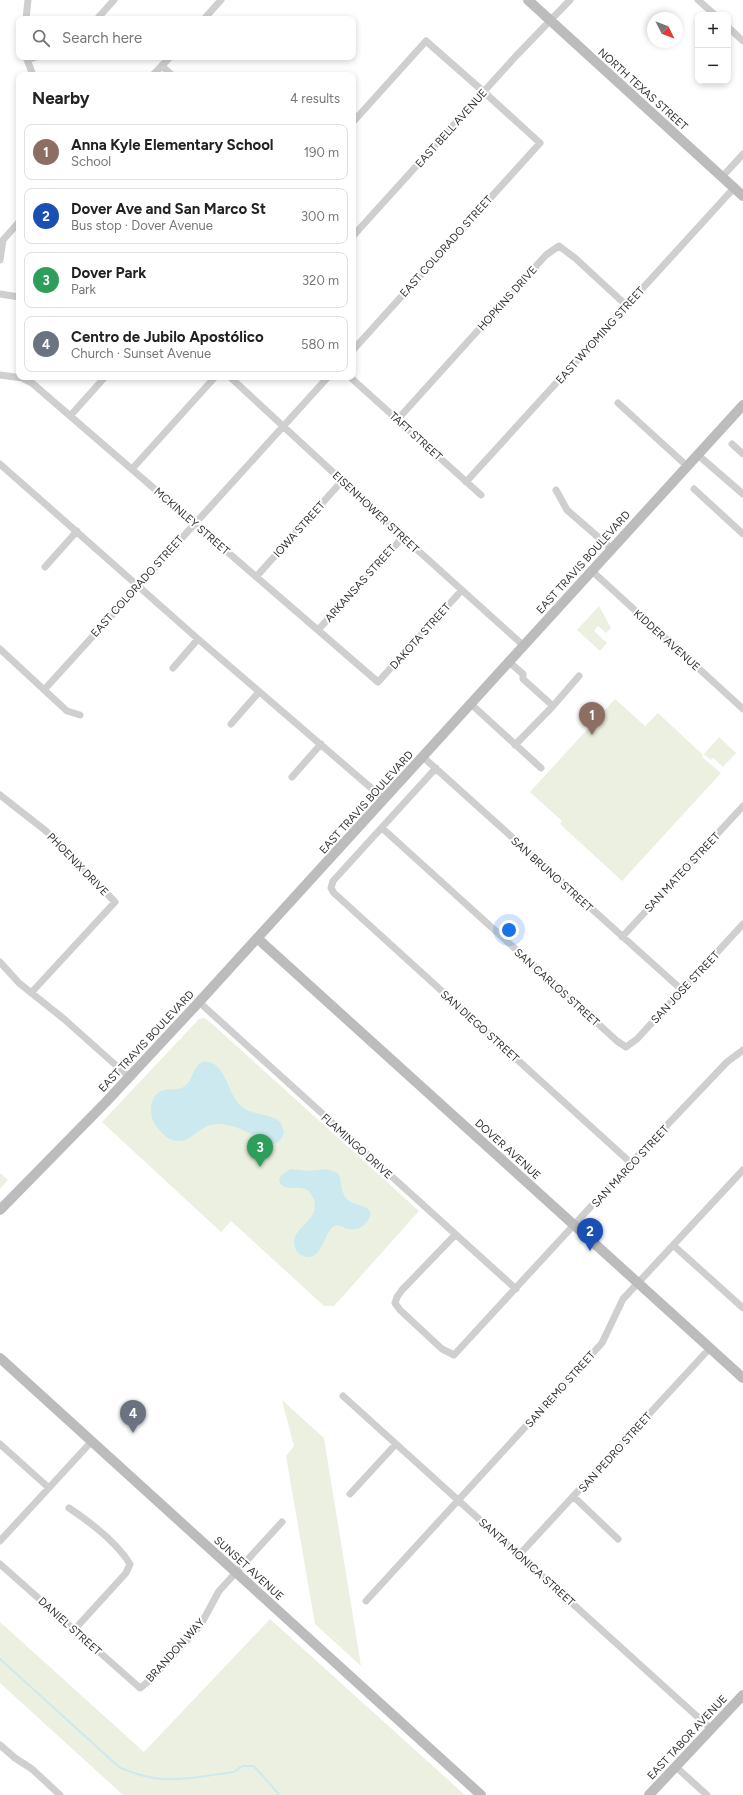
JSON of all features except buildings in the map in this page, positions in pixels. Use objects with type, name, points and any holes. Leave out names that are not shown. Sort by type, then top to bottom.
[{"type":"main road","name":"NORTH TEXAS STREET","points":[[528,0],[743,196]]},
{"type":"main road","name":"EAST TRAVIS BOULEVARD","points":[[0,1210],[129,1077],[199,1002],[743,405]]},
{"type":"main road","name":"DOVER AVENUE","points":[[257,938],[743,1378]]},
{"type":"main road","name":"SUNSET AVENUE","points":[[0,1358],[481,1795]]},
{"type":"main road","name":"EAST TABOR AVENUE","points":[[649,1795],[743,1695]]},
{"type":"street","points":[[26,16],[28,0]]},
{"type":"street","points":[[100,16],[114,0]]},
{"type":"street","points":[[207,16],[221,0]]},
{"type":"street","name":"EAST BELL AVENUE","points":[[356,233],[570,0]]},
{"type":"street","points":[[701,1],[712,12]]},
{"type":"street","points":[[731,30],[743,41]]},
{"type":"street","points":[[356,119],[426,41],[484,92]]},
{"type":"street","points":[[27,60],[32,72]]},
{"type":"street","points":[[157,72],[167,60]]},
{"type":"street","points":[[162,66],[169,72]]},
{"type":"street","name":"EAST COLORADO STREET","points":[[356,347],[540,143],[484,92]]},
{"type":"street","points":[[722,177],[743,154]]},
{"type":"street","name":"EAST WYOMING STREET","points":[[466,482],[734,188]]},
{"type":"street","points":[[0,260],[3,240],[16,225]]},
{"type":"street","name":"HOPKINS DRIVE","points":[[398,419],[546,255],[558,246],[575,258],[626,305]]},
{"type":"street","points":[[0,294],[16,297]]},
{"type":"street","name":"MCKINLEY STREET","points":[[0,375],[16,378]]},
{"type":"street","name":"MCKINLEY STREET","points":[[28,380],[378,682]]},
{"type":"street","points":[[70,416],[102,380]]},
{"type":"street","points":[[132,469],[212,380]]},
{"type":"street","name":"EISENHOWER STREET","points":[[233,380],[403,537],[524,646]]},
{"type":"street","name":"EAST COLORADO STREET","points":[[44,690],[325,380]]},
{"type":"street","name":"TAFT STREET","points":[[353,380],[481,495]]},
{"type":"street","points":[[618,403],[687,466]]},
{"type":"street","points":[[732,444],[743,454]]},
{"type":"street","points":[[698,455],[743,494]]},
{"type":"street","points":[[0,464],[198,639],[384,799]]},
{"type":"street","name":"IOWA STREET","points":[[256,577],[342,481]]},
{"type":"street","points":[[694,489],[743,534]]},
{"type":"street","points":[[556,490],[567,510],[612,549]]},
{"type":"street","points":[[45,567],[77,532]]},
{"type":"street","name":"ARKANSAS STREET","points":[[318,630],[403,537]]},
{"type":"street","name":"KIDDER AVENUE","points":[[592,571],[743,709]]},
{"type":"street","name":"DAKOTA STREET","points":[[378,682],[462,590]]},
{"type":"street","points":[[173,668],[198,639]]},
{"type":"street","points":[[0,649],[67,711],[80,715]]},
{"type":"street","points":[[509,662],[523,674],[524,678],[552,706]]},
{"type":"street","points":[[515,745],[579,676]]},
{"type":"street","points":[[231,724],[259,692]]},
{"type":"street","points":[[471,704],[541,768]]},
{"type":"street","points":[[292,776],[321,744]]},
{"type":"street","name":"SAN BRUNO STREET","points":[[423,757],[682,990]]},
{"type":"street","points":[[382,828],[436,768]]},
{"type":"street","name":"PHOENIX DRIVE","points":[[0,795],[46,831],[115,902],[30,993]]},
{"type":"street","name":"SAN MATEO STREET","points":[[622,937],[743,806]]},
{"type":"street","name":"SAN DIEGO STREET","points":[[382,828],[333,881],[331,888],[334,893],[631,1163]]},
{"type":"street","name":"SAN CARLOS STREET","points":[[382,828],[617,1041],[626,1047]]},
{"type":"street","name":"SAN JOSE STREET","points":[[626,1047],[637,1039],[743,924]]},
{"type":"street","points":[[0,962],[30,993],[64,1019],[129,1077]]},
{"type":"street","name":"FLAMINGO DRIVE","points":[[199,1002],[516,1289]]},
{"type":"street","name":"SAN MARCO STREET","points":[[455,1235],[402,1290],[395,1303],[400,1310],[442,1349],[454,1355],[631,1163],[727,1062],[743,1050]]},
{"type":"street","name":"SAN REMO STREET","points":[[366,1601],[602,1342],[607,1335],[623,1299],[742,1172]]},
{"type":"street","points":[[673,1245],[743,1308]]},
{"type":"street","name":"SAN PEDRO STREET","points":[[519,1555],[710,1348]]},
{"type":"street","name":"SANTA MONICA STREET","points":[[343,1396],[711,1729]]},
{"type":"street","points":[[0,1541],[92,1441]]},
{"type":"street","points":[[0,1444],[49,1488]]},
{"type":"street","points":[[350,1494],[395,1444]]},
{"type":"street","points":[[574,1497],[618,1539]]},
{"type":"street","points":[[69,1508],[90,1524],[124,1555],[130,1564],[126,1573],[74,1630]]},
{"type":"street","name":"BRANDON WAY","points":[[140,1688],[149,1681],[200,1626],[219,1591],[282,1522]]},
{"type":"street","name":"DANIEL STREET","points":[[0,1564],[140,1688]]},
{"type":"street","points":[[0,1745],[15,1758],[32,1769],[60,1795]]},
{"type":"street","points":[[676,1767],[707,1795]]},
{"type":"green space","points":[[599,606],[611,628],[606,633],[598,626],[594,631],[607,643],[600,651],[577,630]]},
{"type":"green space","points":[[615,699],[645,726],[658,713],[703,755],[702,757],[721,773],[622,881],[560,824],[562,821],[530,792]]},
{"type":"green space","points":[[719,737],[736,753],[723,767],[713,758],[711,760],[704,754]]},
{"type":"green space","points":[[204,1018],[419,1211],[334,1306],[324,1306],[231,1221],[221,1232],[102,1122],[199,1019]]},
{"type":"green space","points":[[0,1173],[8,1180],[0,1189]]},
{"type":"green space","points":[[282,1400],[324,1438],[361,1666],[315,1624],[286,1456],[294,1446]]},
{"type":"green space","points":[[270,1619],[465,1795],[123,1795],[0,1683],[0,1622],[144,1752]]},
{"type":"water","points":[[202,1062],[209,1062],[220,1070],[234,1097],[243,1107],[253,1112],[276,1119],[281,1123],[284,1133],[277,1143],[267,1143],[252,1134],[229,1125],[222,1124],[206,1127],[182,1141],[168,1138],[162,1134],[153,1121],[151,1111],[151,1105],[155,1096],[164,1090],[183,1088],[190,1081],[196,1067]]},
{"type":"water","points":[[291,1169],[309,1171],[327,1169],[338,1173],[343,1193],[347,1199],[367,1208],[371,1213],[370,1217],[363,1226],[357,1229],[334,1226],[315,1255],[310,1257],[302,1256],[297,1252],[294,1241],[300,1229],[313,1214],[315,1208],[314,1200],[311,1194],[303,1188],[287,1188],[280,1184],[279,1182],[281,1176]]},
{"type":"waterway","points":[[0,1659],[119,1767],[136,1774],[163,1779],[173,1779],[194,1778],[234,1772],[242,1766],[253,1766],[280,1795]]},
{"type":"place","name":"Anna Kyle Elementary School","points":[[592,735]]},
{"type":"place","name":"Dover Park","points":[[260,1167]]},
{"type":"place","name":"Dover Ave and San Marco St","points":[[590,1251]]},
{"type":"place","name":"Centro de Jubilo Apostólico","points":[[133,1433]]}]
